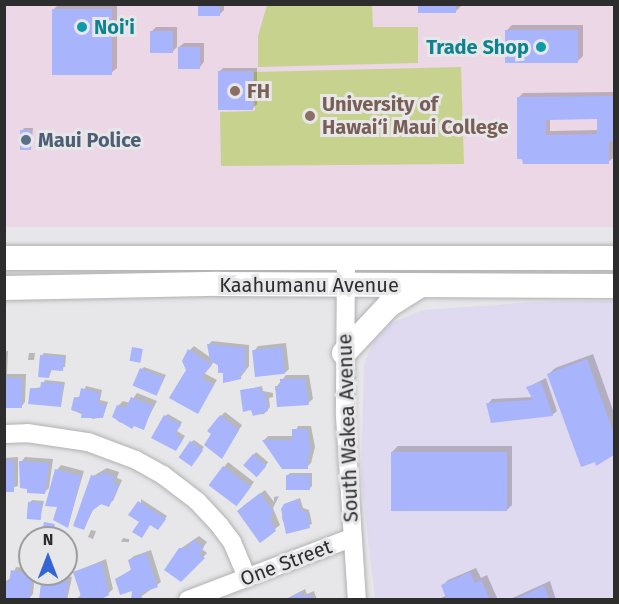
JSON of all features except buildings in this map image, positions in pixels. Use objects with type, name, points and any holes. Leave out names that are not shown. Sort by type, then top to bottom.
[{"type":"main road","name":"Kaahumanu Avenue","points":[[4,258],[346,256],[615,258]]},
{"type":"main road","points":[[344,353],[389,305],[420,286]]},
{"type":"main road","name":"Kaahumanu Avenue","points":[[4,288],[615,286]]},
{"type":"street","name":"South Wakea Avenue","points":[[346,256],[344,353],[351,538],[357,600]]},
{"type":"street","points":[[4,434],[27,433],[88,442],[136,460],[163,475],[197,501],[220,526],[232,542],[247,578]]},
{"type":"street","name":"One Street","points":[[188,600],[351,538]]},
{"type":"shaded area","name":"University of Hawai‘i Maui College","points":[[5,5],[614,5],[614,227],[5,227]]},
{"type":"shaded area","points":[[552,301],[614,301],[614,599],[375,599],[361,479],[364,364],[374,341],[392,323],[423,310]]},
{"type":"green space","points":[[267,5],[372,5],[373,27],[418,27],[418,63],[258,67],[258,36]]},
{"type":"green space","points":[[461,67],[464,164],[221,166],[220,112],[255,111],[254,72]]},
{"type":"place","name":"Noi'i","points":[[82,27]]},
{"type":"place","name":"Trade Shop","points":[[541,47]]},
{"type":"place","name":"FH","points":[[235,91]]},
{"type":"place","name":"University of Hawai‘i Maui College","points":[[310,116]]},
{"type":"place","name":"Maui Police","points":[[26,140]]}]
